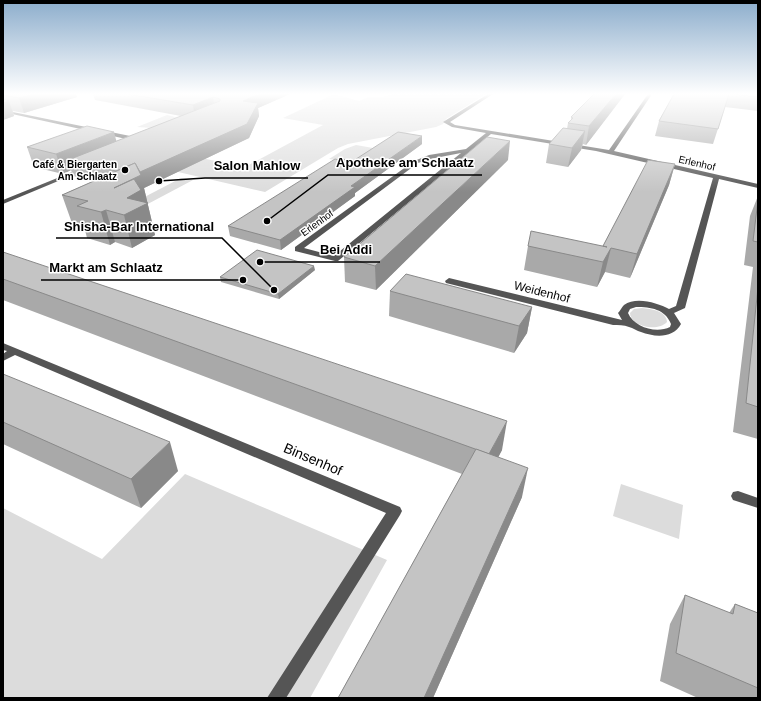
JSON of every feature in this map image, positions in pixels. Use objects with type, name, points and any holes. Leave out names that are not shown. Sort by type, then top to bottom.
[{"type":"street","points":[[79,127],[148,141],[134,148]]},
{"type":"street","name":"Erlenhof","points":[[458,127],[611,152],[716,178],[758,186]]},
{"type":"street","points":[[611,152],[628,127]]},
{"type":"street","name":"Erlenhof","points":[[468,150],[429,157],[416,162],[298,249],[336,259],[490,132]]},
{"type":"street","points":[[3,202],[88,167]]},
{"type":"street","points":[[629,324],[624,318],[623,313],[627,307],[636,304],[657,306],[669,312],[680,308],[716,178]]},
{"type":"street","name":"Weidenhof","points":[[449,281],[613,322],[629,324],[650,332],[664,332],[672,329],[676,324],[674,317],[669,312]]},
{"type":"street","name":"Binsenhof","points":[[7,352],[395,511],[276,698]]},
{"type":"street","points":[[738,496],[758,503]]},
{"type":"shaded area","points":[[138,127],[156,127],[153,128]]},
{"type":"shaded area","points":[[320,127],[437,127],[348,144],[338,148],[265,192],[122,159],[206,159],[245,167]]},
{"type":"shaded area","points":[[356,145],[373,148],[354,163],[329,159],[345,149]]},
{"type":"shaded area","points":[[181,178],[193,180],[144,206],[133,203]]},
{"type":"shaded area","points":[[642,308],[661,313],[666,318],[667,322],[658,327],[640,325],[635,322],[630,313],[634,309]]},
{"type":"shaded area","points":[[185,474],[387,560],[310,698],[3,698],[3,508],[102,559]]},
{"type":"shaded area","points":[[621,484],[683,505],[679,539],[613,516]]},
{"type":"building","points":[[85,127],[114,132],[56,154],[27,147]]},
{"type":"building","points":[[154,127],[241,127],[140,172],[135,163],[116,171],[68,160]]},
{"type":"building","points":[[701,127],[719,127],[718,129]]},
{"type":"building","points":[[563,128],[585,131],[572,148],[549,144]]},
{"type":"building","points":[[398,132],[422,136],[351,186],[355,187],[280,240],[228,226],[335,159],[353,161]]},
{"type":"building","points":[[487,137],[510,141],[375,266],[344,257]]},
{"type":"building","points":[[648,160],[675,164],[637,254],[611,248],[603,262],[528,246],[531,231],[607,247],[603,246]]},
{"type":"building","points":[[135,163],[141,175],[114,188],[134,179],[141,190],[127,198],[148,203],[124,215],[106,210],[101,212],[77,206],[88,201],[62,195]]},
{"type":"building","points":[[758,200],[758,242],[753,241]]},
{"type":"building","points":[[257,250],[314,266],[278,294],[220,277]]},
{"type":"building","points":[[3,252],[507,421],[489,454],[3,279]]},
{"type":"building","points":[[406,274],[532,307],[519,326],[390,291]]},
{"type":"building","points":[[758,287],[758,407],[746,403]]},
{"type":"building","points":[[3,374],[170,442],[131,479],[3,422]]},
{"type":"building","points":[[476,449],[528,468],[424,698],[338,698]]},
{"type":"building","points":[[685,595],[733,614],[735,604],[758,613],[758,688],[676,653]]},
{"type":"place","name":"Café & Biergarten Am Schlaatz","points":[[125,170]]},
{"type":"place","name":"Salon Mahlow","points":[[159,181]]},
{"type":"place","name":"Apotheke am Schlaatz","points":[[267,221]]},
{"type":"place","name":"Bei Addi","points":[[260,262]]},
{"type":"place","name":"Markt am Schlaatz","points":[[243,280]]},
{"type":"place","name":"Shisha-Bar International","points":[[274,290]]}]
